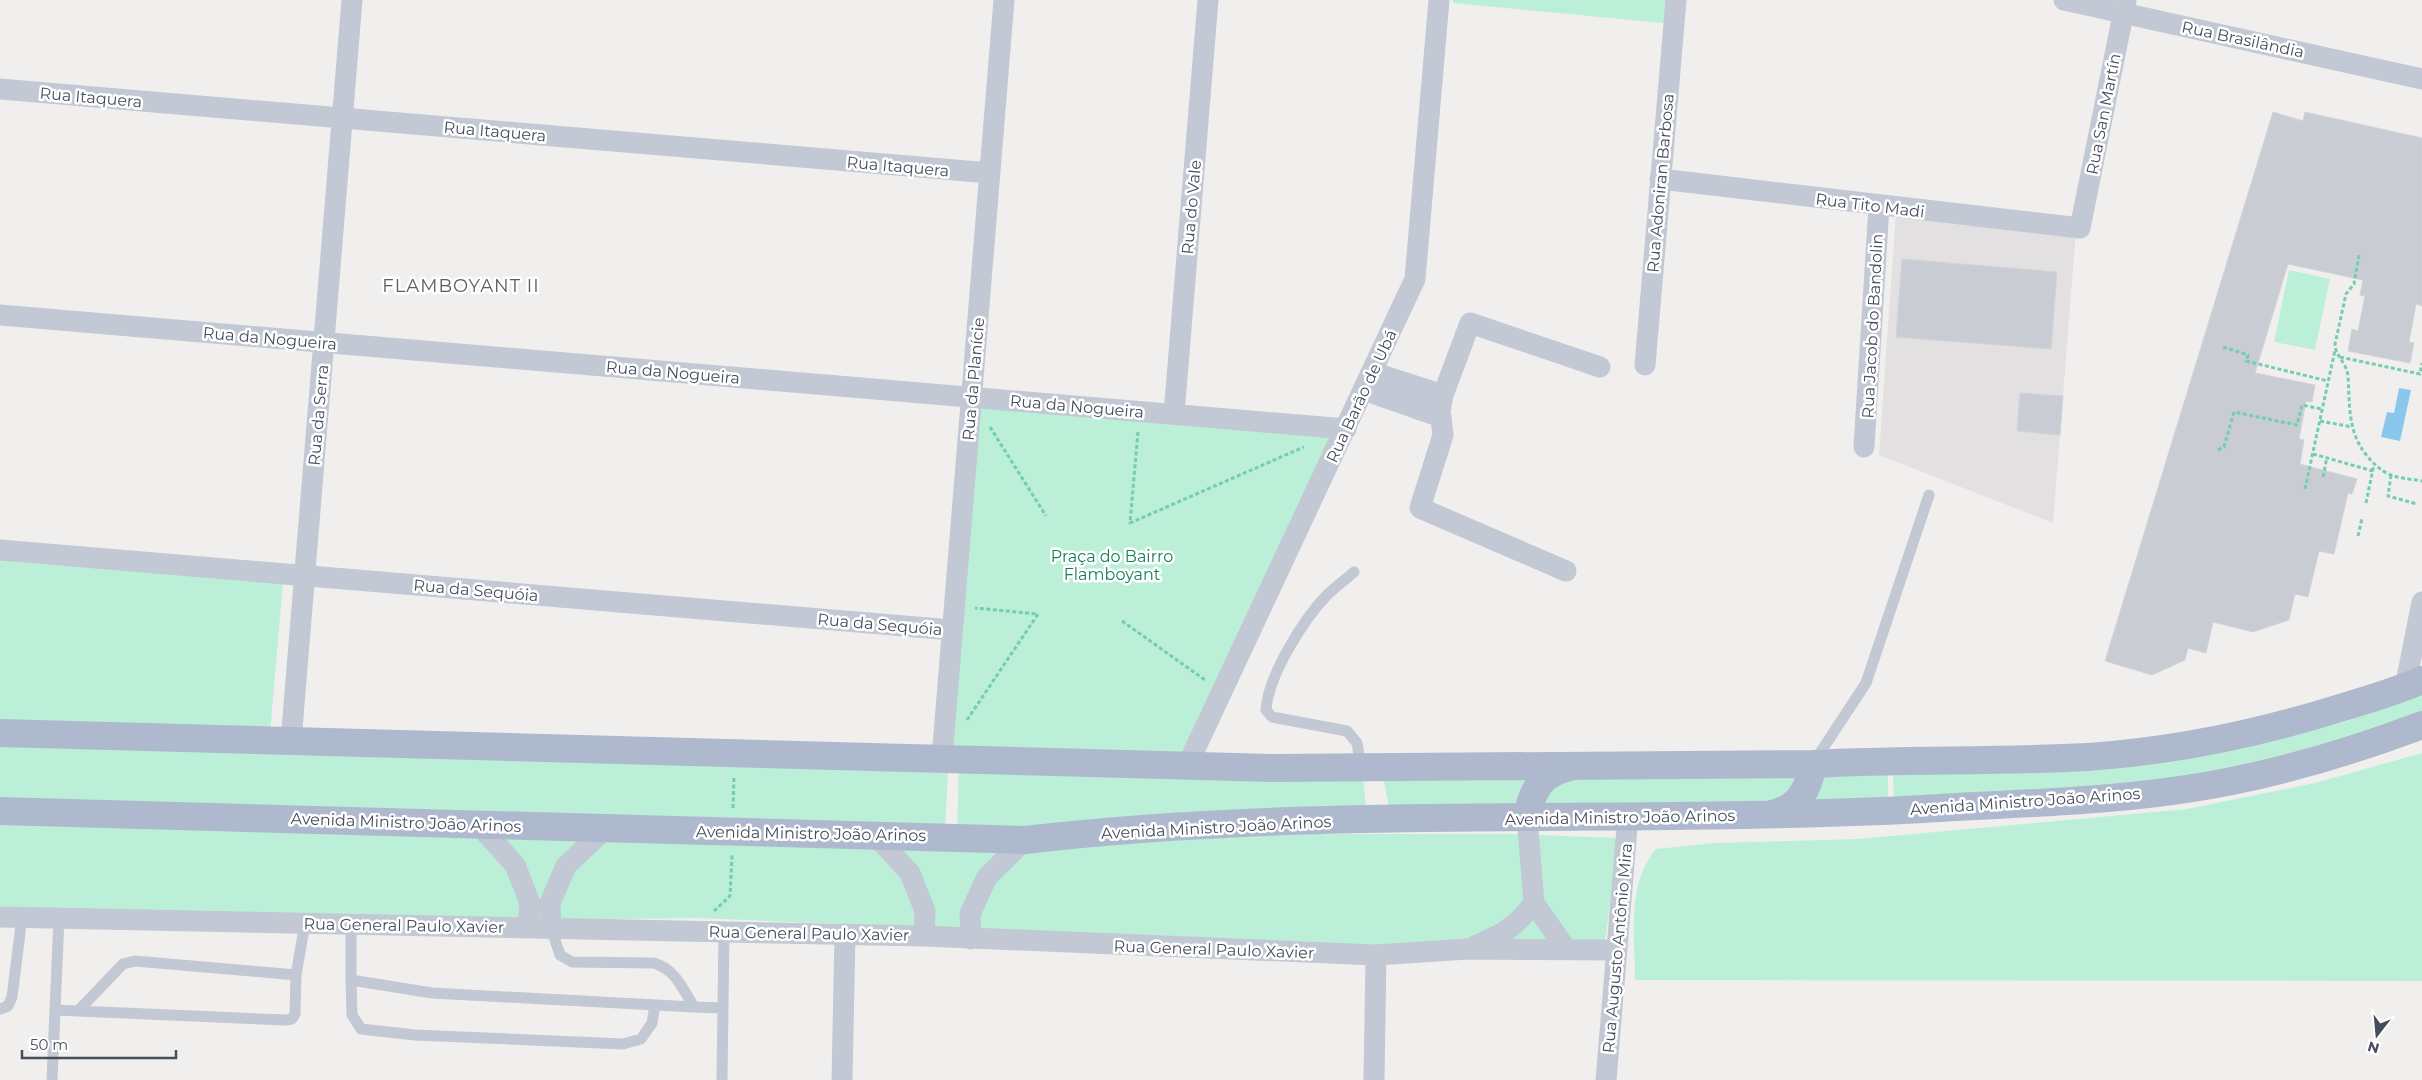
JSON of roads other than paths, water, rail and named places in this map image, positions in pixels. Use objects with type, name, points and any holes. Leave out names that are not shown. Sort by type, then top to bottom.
[{"type":"main road","points":[[0,733],[1186,766],[1361,769],[1813,764],[2088,756],[2198,744],[2255,732],[2306,718],[2414,684]]},
{"type":"main road","name":"Avenida Ministro João Arinos","points":[[0,811],[605,829],[874,834],[1025,840],[1077,834],[1225,825],[1527,817],[1763,816],[2096,799],[2209,786],[2268,774],[2329,757],[2422,725]]},
{"type":"main road","points":[[1763,816],[1782,812],[1799,800],[1809,784],[1813,764]]},
{"type":"main road","points":[[1527,817],[1530,798],[1541,781],[1557,770],[1576,766]]},
{"type":"street","name":"Rua da Serra","points":[[291,741],[352,0]]},
{"type":"street","name":"Rua da Planície","points":[[942,758],[1004,0]]},
{"type":"street","name":"Rua do Vale","points":[[1174,414],[1208,0]]},
{"type":"street","name":"Rua Barão de Ubá","points":[[1186,766],[1415,279],[1438,0]]},
{"type":"street","name":"Rua Adoniran Barbosa","points":[[1645,366],[1676,0]]},
{"type":"street","name":"Rua Brasilândia","points":[[2064,0],[2125,7],[2422,78]]},
{"type":"street","name":"Rua San Martín","points":[[2080,228],[2125,7]]},
{"type":"street","name":"Rua Itaquera","points":[[0,89],[990,173]]},
{"type":"street","name":"Rua Tito Madi","points":[[1660,179],[2080,228]]},
{"type":"street","name":"Rua Jacob do Bandolin","points":[[1864,447],[1879,206]]},
{"type":"street","name":"Rua da Nogueira","points":[[0,315],[1346,429]]},
{"type":"street","points":[[1566,570],[1420,508],[1443,435],[1441,417],[1443,395],[1470,323],[1600,367]]},
{"type":"street","points":[[1368,381],[1443,395]]},
{"type":"street","points":[[1368,381],[1441,417]]},
{"type":"street","name":"Rua da Sequóia","points":[[0,550],[952,630]]},
{"type":"street","points":[[2414,684],[2422,602]]},
{"type":"street","name":"Rua Augusto Antônio Mira","points":[[1606,1080],[1628,816]]},
{"type":"street","points":[[1527,817],[1534,903],[1566,949]]},
{"type":"street","points":[[478,824],[515,865],[530,903],[528,928]]},
{"type":"street","points":[[551,928],[550,903],[566,866],[605,829]]},
{"type":"street","points":[[874,834],[910,873],[925,911],[924,936]]},
{"type":"street","points":[[971,939],[970,914],[987,877],[1025,840]]},
{"type":"street","points":[[1468,949],[1502,934],[1517,924],[1534,903]]},
{"type":"street","name":"Rua General Paulo Xavier","points":[[0,917],[924,936],[1376,955],[1468,949],[1617,950]]},
{"type":"street","points":[[842,1080],[845,934]]},
{"type":"street","points":[[1374,1080],[1376,955]]},
{"type":"lane","points":[[1813,764],[1866,683],[1929,494]]},
{"type":"lane","points":[[1354,572],[1327,595],[1287,650],[1267,696],[1266,710],[1272,717],[1347,731],[1357,743],[1361,769]]},
{"type":"lane","points":[[0,1009],[8,1006],[12,997],[22,917]]},
{"type":"lane","points":[[52,1080],[59,918]]},
{"type":"lane","points":[[55,1010],[292,1019],[295,1014],[296,975],[305,923]]},
{"type":"lane","points":[[351,924],[352,1015],[362,1030],[415,1035],[623,1044],[641,1039],[652,1023],[655,1005]]},
{"type":"lane","points":[[551,928],[560,955],[572,962],[654,963],[666,967],[674,975],[694,1007]]},
{"type":"lane","points":[[722,1080],[724,932]]},
{"type":"lane","points":[[80,1010],[123,964],[135,961],[296,975]]},
{"type":"lane","points":[[351,980],[432,993],[723,1008]]},
{"type":"water","points":[[2399,388],[2411,390],[2400,441],[2381,437],[2387,412],[2394,413]]},
{"type":"district","name":"FLAMBOYANT II","points":[[461,286]]},
{"type":"park label","name":"Praça do Bairro Flamboyant","points":[[1112,565]]}]
